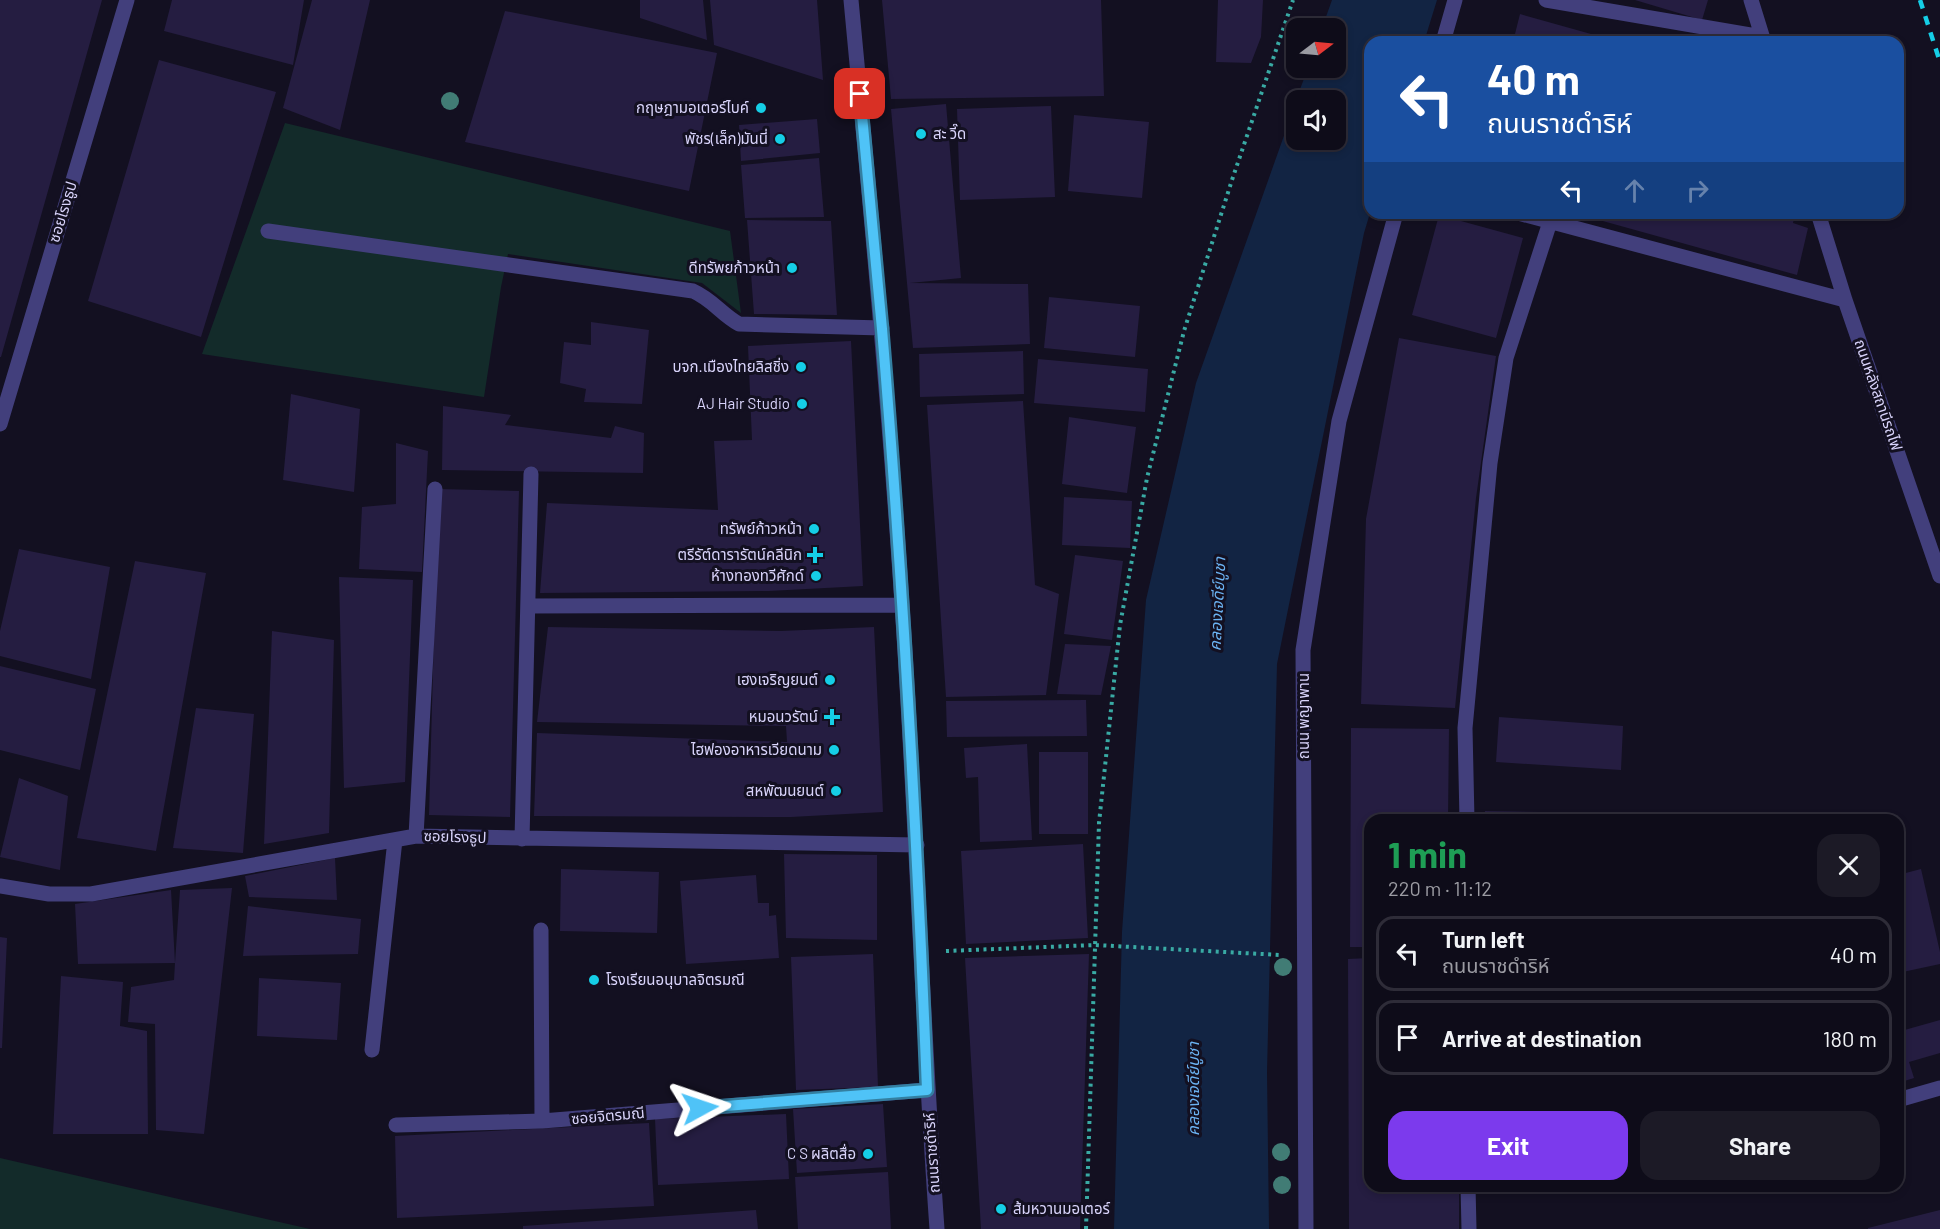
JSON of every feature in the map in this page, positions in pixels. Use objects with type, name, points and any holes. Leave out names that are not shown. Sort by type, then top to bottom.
[{"type":"street","name":"ซอยโรงธูป","points":[[0,424],[127,0]]},
{"type":"street","name":"ถนนราชดำริห์","points":[[851,0],[882,327],[902,605],[917,845],[927,1090],[937,1229]]},
{"type":"street","points":[[1445,36],[1455,0]]},
{"type":"street","points":[[1546,0],[1746,36]]},
{"type":"street","points":[[1751,0],[1762,36]]},
{"type":"street","name":"ถนน พญาพาน","points":[[1306,1229],[1303,651],[1339,421],[1394,219]]},
{"type":"street","points":[[1539,219],[1845,300]]},
{"type":"street","name":"ถนนหลังสถานีรถไฟ","points":[[1820,219],[1845,300],[1940,576]]},
{"type":"street","points":[[1467,814],[1465,728],[1490,463],[1506,358],[1550,222]]},
{"type":"street","points":[[268,231],[693,291],[710,300],[731,320],[739,324],[882,327]]},
{"type":"street","points":[[522,839],[531,474]]},
{"type":"street","points":[[416,836],[435,489]]},
{"type":"street","points":[[528,606],[902,605]]},
{"type":"street","name":"ซอยโรงธูป","points":[[0,886],[49,894],[91,894],[416,836],[917,845]]},
{"type":"street","points":[[372,1050],[395,840]]},
{"type":"street","points":[[541,930],[542,1121]]},
{"type":"street","points":[[1904,1098],[1940,1089]]},
{"type":"street","name":"ซอยจิตรมณี","points":[[396,1125],[542,1121],[927,1090]]},
{"type":"street","points":[[1468,1192],[1469,1229]]},
{"type":"path","points":[[1086,1229],[1099,823],[1120,625],[1148,478],[1184,331],[1293,0]]},
{"type":"path","points":[[921,952],[1095,945],[1273,955]]},
{"type":"green space","points":[[285,123],[730,231],[741,313],[702,283],[508,254],[484,397],[202,354]]},
{"type":"green space","points":[[0,1158],[310,1229],[0,1229]]},
{"type":"water","name":"คลองเจดีย์บูชา","points":[[1332,0],[1437,0],[1426,36],[1364,36],[1364,219],[1368,219],[1277,664],[1267,1072],[1269,1229],[1114,1229],[1122,932],[1146,600],[1196,383],[1286,130],[1286,150],[1346,150],[1346,90],[1300,90],[1304,78],[1346,78],[1346,18],[1326,18]]},
{"type":"building","points":[[0,0],[102,0],[1,357],[0,357]]},
{"type":"building","points":[[172,0],[304,0],[293,65],[164,31]]},
{"type":"building","points":[[312,0],[370,0],[340,130],[283,108]]},
{"type":"building","points":[[640,0],[703,0],[707,40],[640,18]]},
{"type":"building","points":[[710,0],[817,0],[823,80],[714,45]]},
{"type":"building","points":[[882,0],[1101,0],[1104,96],[891,99]]},
{"type":"building","points":[[1218,0],[1263,0],[1261,37],[1251,63],[1216,62]]},
{"type":"building","points":[[1635,0],[1708,0],[1702,20]]},
{"type":"building","points":[[505,11],[717,53],[689,191],[465,142]]},
{"type":"building","points":[[1520,14],[1591,34],[1590,36],[1514,36]]},
{"type":"building","points":[[159,60],[276,92],[201,337],[88,301]]},
{"type":"building","points":[[946,104],[961,278],[910,283],[1028,284],[1030,344],[913,348],[891,109]]},
{"type":"building","points":[[1051,106],[1055,197],[960,200],[957,109]]},
{"type":"building","points":[[1074,115],[1149,122],[1142,198],[1068,191]]},
{"type":"building","points":[[817,119],[820,153],[741,161],[739,125]]},
{"type":"building","points":[[819,158],[824,217],[745,218],[741,165]]},
{"type":"building","points":[[1438,219],[1454,219],[1523,238],[1496,338],[1412,315]]},
{"type":"building","points":[[1596,219],[1794,219],[1793,223],[1808,228],[1797,275]]},
{"type":"building","points":[[747,220],[831,221],[837,315],[754,314]]},
{"type":"building","points":[[1049,297],[1140,306],[1135,357],[1044,348]]},
{"type":"building","points":[[591,322],[649,330],[642,404],[584,402],[586,389],[560,383],[564,342],[591,345]]},
{"type":"building","points":[[1399,338],[1496,356],[1476,498],[1455,708],[1361,704],[1366,519]]},
{"type":"building","points":[[851,341],[863,586],[769,591],[540,593],[547,503],[718,510],[714,441],[752,440],[748,346]]},
{"type":"building","points":[[1023,351],[1024,394],[920,397],[919,354]]},
{"type":"building","points":[[1038,359],[1148,369],[1145,412],[1034,403]]},
{"type":"building","points":[[291,394],[360,409],[354,492],[283,480]]},
{"type":"building","points":[[1023,401],[1035,585],[1059,594],[1046,695],[946,697],[927,405]]},
{"type":"building","points":[[443,406],[511,415],[505,425],[611,438],[615,426],[644,433],[643,473],[442,470]]},
{"type":"building","points":[[1069,417],[1136,427],[1127,493],[1062,484]]},
{"type":"building","points":[[396,443],[428,451],[422,572],[359,569],[362,507],[396,504]]},
{"type":"building","points":[[438,489],[519,491],[510,817],[429,815]]},
{"type":"building","points":[[1064,497],[1132,501],[1130,548],[1062,545]]},
{"type":"building","points":[[19,549],[110,567],[91,679],[0,656],[0,631]]},
{"type":"building","points":[[1075,555],[1123,561],[1112,640],[1064,634]]},
{"type":"building","points":[[135,561],[206,573],[156,851],[77,838]]},
{"type":"building","points":[[339,577],[413,580],[405,782],[344,788]]},
{"type":"building","points":[[548,627],[781,631],[874,627],[883,812],[791,817],[534,816],[537,733],[787,742],[786,726],[537,722]]},
{"type":"building","points":[[272,631],[334,640],[329,833],[264,844]]},
{"type":"building","points":[[1065,644],[1111,646],[1101,695],[1057,694]]},
{"type":"building","points":[[0,666],[96,689],[80,770],[0,750]]},
{"type":"building","points":[[1086,700],[1087,736],[947,737],[946,701]]},
{"type":"building","points":[[196,708],[254,714],[243,853],[173,848]]},
{"type":"building","points":[[1499,717],[1623,726],[1621,770],[1496,762]]},
{"type":"building","points":[[1351,728],[1449,729],[1448,814],[1364,814],[1364,947],[1350,947]]},
{"type":"building","points":[[1027,744],[1032,840],[980,842],[978,777],[966,778],[964,748]]},
{"type":"building","points":[[1039,752],[1088,752],[1088,834],[1039,834]]},
{"type":"building","points":[[19,778],[68,796],[60,870],[0,857]]},
{"type":"building","points":[[1485,811],[1543,812],[1543,814],[1485,814]]},
{"type":"building","points":[[1083,844],[1088,938],[966,944],[961,851]]},
{"type":"building","points":[[784,854],[877,855],[877,940],[786,938]]},
{"type":"building","points":[[335,858],[337,900],[249,897],[245,876]]},
{"type":"building","points":[[561,869],[659,872],[657,933],[560,931]]},
{"type":"building","points":[[1921,869],[1940,952],[1940,964],[1904,972],[1904,873]]},
{"type":"building","points":[[756,875],[758,903],[769,903],[769,916],[776,915],[779,958],[686,964],[680,881]]},
{"type":"building","points":[[232,888],[204,1134],[156,1130],[155,1024],[128,1022],[131,987],[174,980],[180,890]]},
{"type":"building","points":[[171,890],[175,963],[78,964],[75,904]]},
{"type":"building","points":[[248,906],[361,919],[358,954],[243,956]]},
{"type":"building","points":[[0,937],[7,938],[2,1048],[0,1048]]},
{"type":"building","points":[[873,954],[878,1087],[796,1090],[791,957]]},
{"type":"building","points":[[1089,954],[1080,1229],[981,1229],[965,958]]},
{"type":"building","points":[[1364,958],[1364,1192],[1459,1192],[1459,1229],[1349,1229],[1348,959]]},
{"type":"building","points":[[61,976],[123,982],[120,1026],[147,1031],[148,1134],[53,1134]]},
{"type":"building","points":[[259,978],[341,983],[337,1040],[257,1036]]},
{"type":"building","points":[[1940,1020],[1940,1053],[1909,1062],[1914,1078],[1904,1081],[1904,1030]]},
{"type":"building","points":[[883,1104],[887,1167],[797,1173],[793,1109]]},
{"type":"building","points":[[786,1114],[789,1179],[658,1185],[655,1119]]},
{"type":"building","points":[[649,1123],[654,1206],[397,1218],[395,1136]]},
{"type":"building","points":[[888,1172],[891,1229],[798,1229],[795,1177]]},
{"type":"building","points":[[756,1210],[758,1229],[523,1229],[523,1226]]},
{"type":"building","points":[[1940,1210],[1940,1229],[1868,1229],[1868,1228]]},
{"type":"railway","points":[[1920,0],[1940,62]]},
{"type":"place","name":"กฤษฎามอเตอร์ไบค์","points":[[761,108]]},
{"type":"place","name":"สะ วี๊ด","points":[[921,134]]},
{"type":"place","name":"พัชร(เล็ก)มันนี่","points":[[780,139]]},
{"type":"place","name":"ดีทรัพยก้าวหน้า","points":[[792,268]]},
{"type":"place","name":"บจก.เมืองไทยลิสชิ่ง","points":[[801,367]]},
{"type":"place","name":"AJ Hair Studio","points":[[802,404]]},
{"type":"place","name":"ทรัพย์ก้าวหน้า","points":[[814,529]]},
{"type":"place","name":"ตรีรัต์ดารารัตน์คลีนิก","points":[[815,555]]},
{"type":"place","name":"ห้างทองทวีศักด์","points":[[816,576]]},
{"type":"place","name":"เฮงเจริญยนต์","points":[[830,680]]},
{"type":"place","name":"หมอนวรัตน์","points":[[832,717]]},
{"type":"place","name":"ไฮฟองอาหารเวียดนาม","points":[[834,750]]},
{"type":"place","name":"สหพัฒนยนต์","points":[[836,791]]},
{"type":"place","name":"โรงเรียนอนุบาลจิตรมณี","points":[[594,980]]},
{"type":"place","name":"C S ผลิตสื่อ","points":[[868,1154]]},
{"type":"place","name":"ส้มหวานมอเตอร์","points":[[1001,1209]]},
{"type":"route","points":[[700,1108],[927,1090],[917,845],[902,605],[882,327],[860,94]]}]
